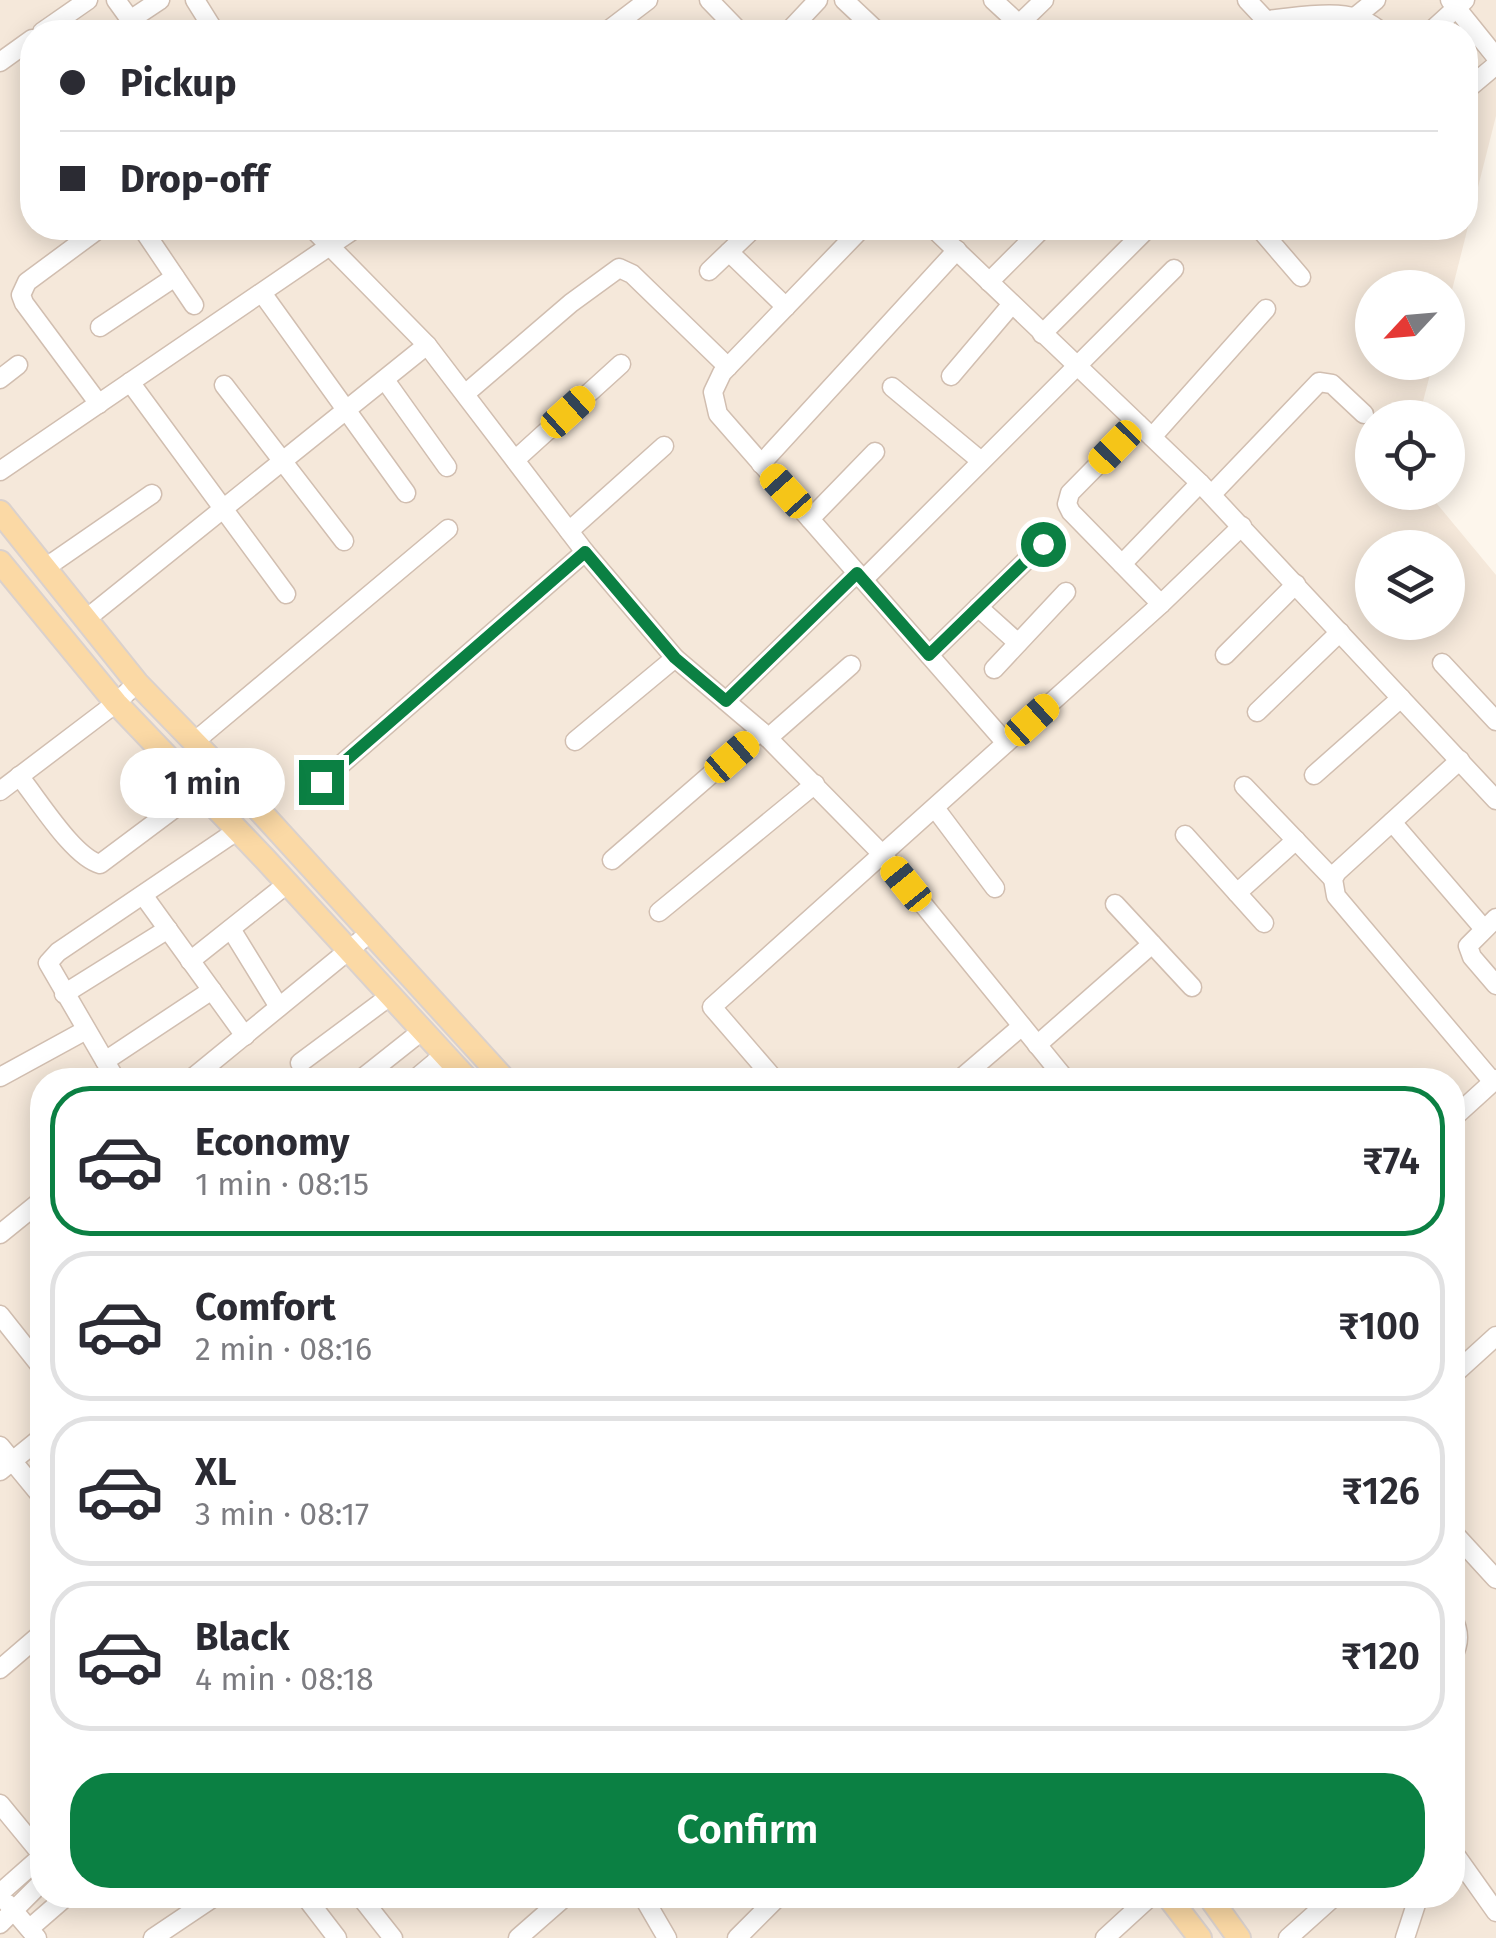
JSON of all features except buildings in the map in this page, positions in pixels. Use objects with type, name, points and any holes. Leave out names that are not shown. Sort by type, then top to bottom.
[{"type":"main road","points":[[0,512],[137,683],[495,1068]]},
{"type":"main road","points":[[0,562],[116,703],[458,1068]]},
{"type":"main road","points":[[1176,1908],[1200,1938]]},
{"type":"main road","points":[[1217,1908],[1239,1938]]},
{"type":"street","points":[[59,20],[88,0]]},
{"type":"street","points":[[140,20],[160,0]]},
{"type":"street","points":[[622,20],[648,0]]},
{"type":"street","points":[[709,0],[728,20]]},
{"type":"street","points":[[799,20],[818,0]]},
{"type":"street","points":[[844,0],[865,20]]},
{"type":"street","points":[[993,0],[1009,20]]},
{"type":"street","points":[[1023,20],[1044,0]]},
{"type":"street","points":[[1247,0],[1266,20]]},
{"type":"street","points":[[1354,17],[1376,0]]},
{"type":"street","points":[[1307,20],[1342,14],[1360,20]]},
{"type":"street","points":[[1478,32],[1496,57]]},
{"type":"street","points":[[84,240],[28,282],[21,294],[99,404]]},
{"type":"street","points":[[150,240],[194,305]]},
{"type":"street","points":[[324,240],[428,345],[568,531],[675,658],[765,734],[883,855],[1056,1068]]},
{"type":"street","points":[[0,471],[340,240]]},
{"type":"street","points":[[709,271],[742,240]]},
{"type":"street","points":[[850,240],[728,367],[712,392],[718,414],[1006,743]]},
{"type":"street","points":[[947,240],[1206,488],[1496,800]]},
{"type":"street","points":[[989,282],[1031,240]]},
{"type":"street","points":[[1042,334],[1136,240]]},
{"type":"street","points":[[1269,240],[1301,277]]},
{"type":"street","points":[[761,464],[956,250]]},
{"type":"street","points":[[729,252],[786,307]]},
{"type":"street","points":[[465,394],[571,303],[619,268],[632,274],[728,367]]},
{"type":"street","points":[[726,701],[981,461],[1174,270]]},
{"type":"street","points":[[100,327],[175,277]]},
{"type":"street","points":[[262,293],[406,493]]},
{"type":"street","points":[[951,376],[1012,304]]},
{"type":"street","points":[[1161,604],[1071,512],[1067,504],[1070,493],[1145,430],[1266,309]]},
{"type":"street","points":[[86,620],[428,345]]},
{"type":"street","points":[[515,460],[622,364]]},
{"type":"street","points":[[0,379],[18,365]]},
{"type":"street","points":[[384,380],[447,467]]},
{"type":"street","points":[[130,382],[286,594]]},
{"type":"street","points":[[1122,564],[1319,382],[1332,384],[1355,406]]},
{"type":"street","points":[[224,384],[344,541]]},
{"type":"street","points":[[892,388],[981,461]]},
{"type":"street","points":[[568,531],[664,446]]},
{"type":"street","points":[[810,519],[876,452]]},
{"type":"street","points":[[44,568],[152,494]]},
{"type":"street","points":[[765,1068],[712,1007],[1161,604],[1242,526]]},
{"type":"street","points":[[194,742],[448,529]]},
{"type":"street","points":[[929,655],[1043,544]]},
{"type":"street","points":[[321,782],[585,552]]},
{"type":"street","points":[[1225,655],[1296,584]]},
{"type":"street","points":[[994,669],[1066,592]]},
{"type":"street","points":[[978,607],[1018,643]]},
{"type":"street","points":[[1257,712],[1340,632]]},
{"type":"street","points":[[575,741],[675,658]]},
{"type":"street","points":[[1442,663],[1495,718]]},
{"type":"street","points":[[612,860],[851,665]]},
{"type":"street","points":[[0,791],[137,683]]},
{"type":"street","points":[[1314,775],[1401,698]]},
{"type":"street","points":[[1333,879],[1460,760]]},
{"type":"street","points":[[20,776],[78,851],[90,862],[100,864],[199,790]]},
{"type":"street","points":[[658,912],[815,784]]},
{"type":"street","points":[[1244,786],[1333,879],[1336,896],[1495,1081],[1465,1108]]},
{"type":"street","points":[[935,808],[995,888]]},
{"type":"street","points":[[1392,822],[1490,924],[1470,941],[1470,952],[1496,984]]},
{"type":"street","points":[[109,1068],[48,963],[238,830]]},
{"type":"street","points":[[1185,835],[1264,923]]},
{"type":"street","points":[[1237,893],[1296,840]]},
{"type":"street","points":[[190,961],[287,884]]},
{"type":"street","points":[[143,894],[245,1036]]},
{"type":"street","points":[[1115,904],[1192,986]]},
{"type":"street","points":[[231,929],[279,1007]]},
{"type":"street","points":[[64,994],[168,930]]},
{"type":"street","points":[[205,1068],[371,932]]},
{"type":"street","points":[[1037,1044],[1152,944]]},
{"type":"street","points":[[105,1062],[212,990]]},
{"type":"street","points":[[300,1063],[390,996]]},
{"type":"street","points":[[973,1068],[1022,1026]]},
{"type":"street","points":[[0,1078],[86,1030]]},
{"type":"street","points":[[375,1068],[423,1030]]},
{"type":"street","points":[[429,1068],[446,1054]]},
{"type":"street","points":[[0,1234],[30,1210]]},
{"type":"street","points":[[0,1315],[30,1353]]},
{"type":"street","points":[[1465,1364],[1496,1336]]},
{"type":"street","points":[[30,1444],[4,1459],[30,1485]]},
{"type":"street","points":[[1465,1544],[1496,1579]]},
{"type":"street","points":[[0,1669],[30,1643]]},
{"type":"street","points":[[0,1804],[30,1841]]},
{"type":"street","points":[[1465,1863],[1489,1886],[1496,1912]]},
{"type":"street","points":[[7,1938],[0,1927],[4,1900],[30,1870]]},
{"type":"street","points":[[4,1900],[30,1888]]},
{"type":"street","points":[[4,1900],[33,1933],[56,1908]]},
{"type":"street","points":[[152,1938],[197,1908]]},
{"type":"street","points":[[314,1908],[337,1938]]},
{"type":"street","points":[[370,1908],[393,1938]]},
{"type":"street","points":[[518,1938],[553,1908]]},
{"type":"street","points":[[650,1908],[667,1938]]},
{"type":"street","points":[[736,1938],[767,1908]]},
{"type":"street","points":[[1105,1938],[1138,1908]]},
{"type":"street","points":[[1288,1938],[1321,1908]]},
{"type":"street","points":[[1405,1938],[1415,1908]]},
{"type":"shaded area","points":[[0,0],[1496,0],[1496,116],[1478,187],[1478,20],[20,20],[20,240],[1465,240],[1457,270],[1355,270],[1355,380],[1429,380],[1423,400],[1355,400],[1355,510],[1442,510],[1459,530],[1355,530],[1355,640],[1465,640],[1465,538],[1496,575],[1496,1938],[0,1938]]},
{"type":"route","points":[[321,782],[585,552],[675,658],[726,701],[857,573],[929,655],[1043,544]]}]
